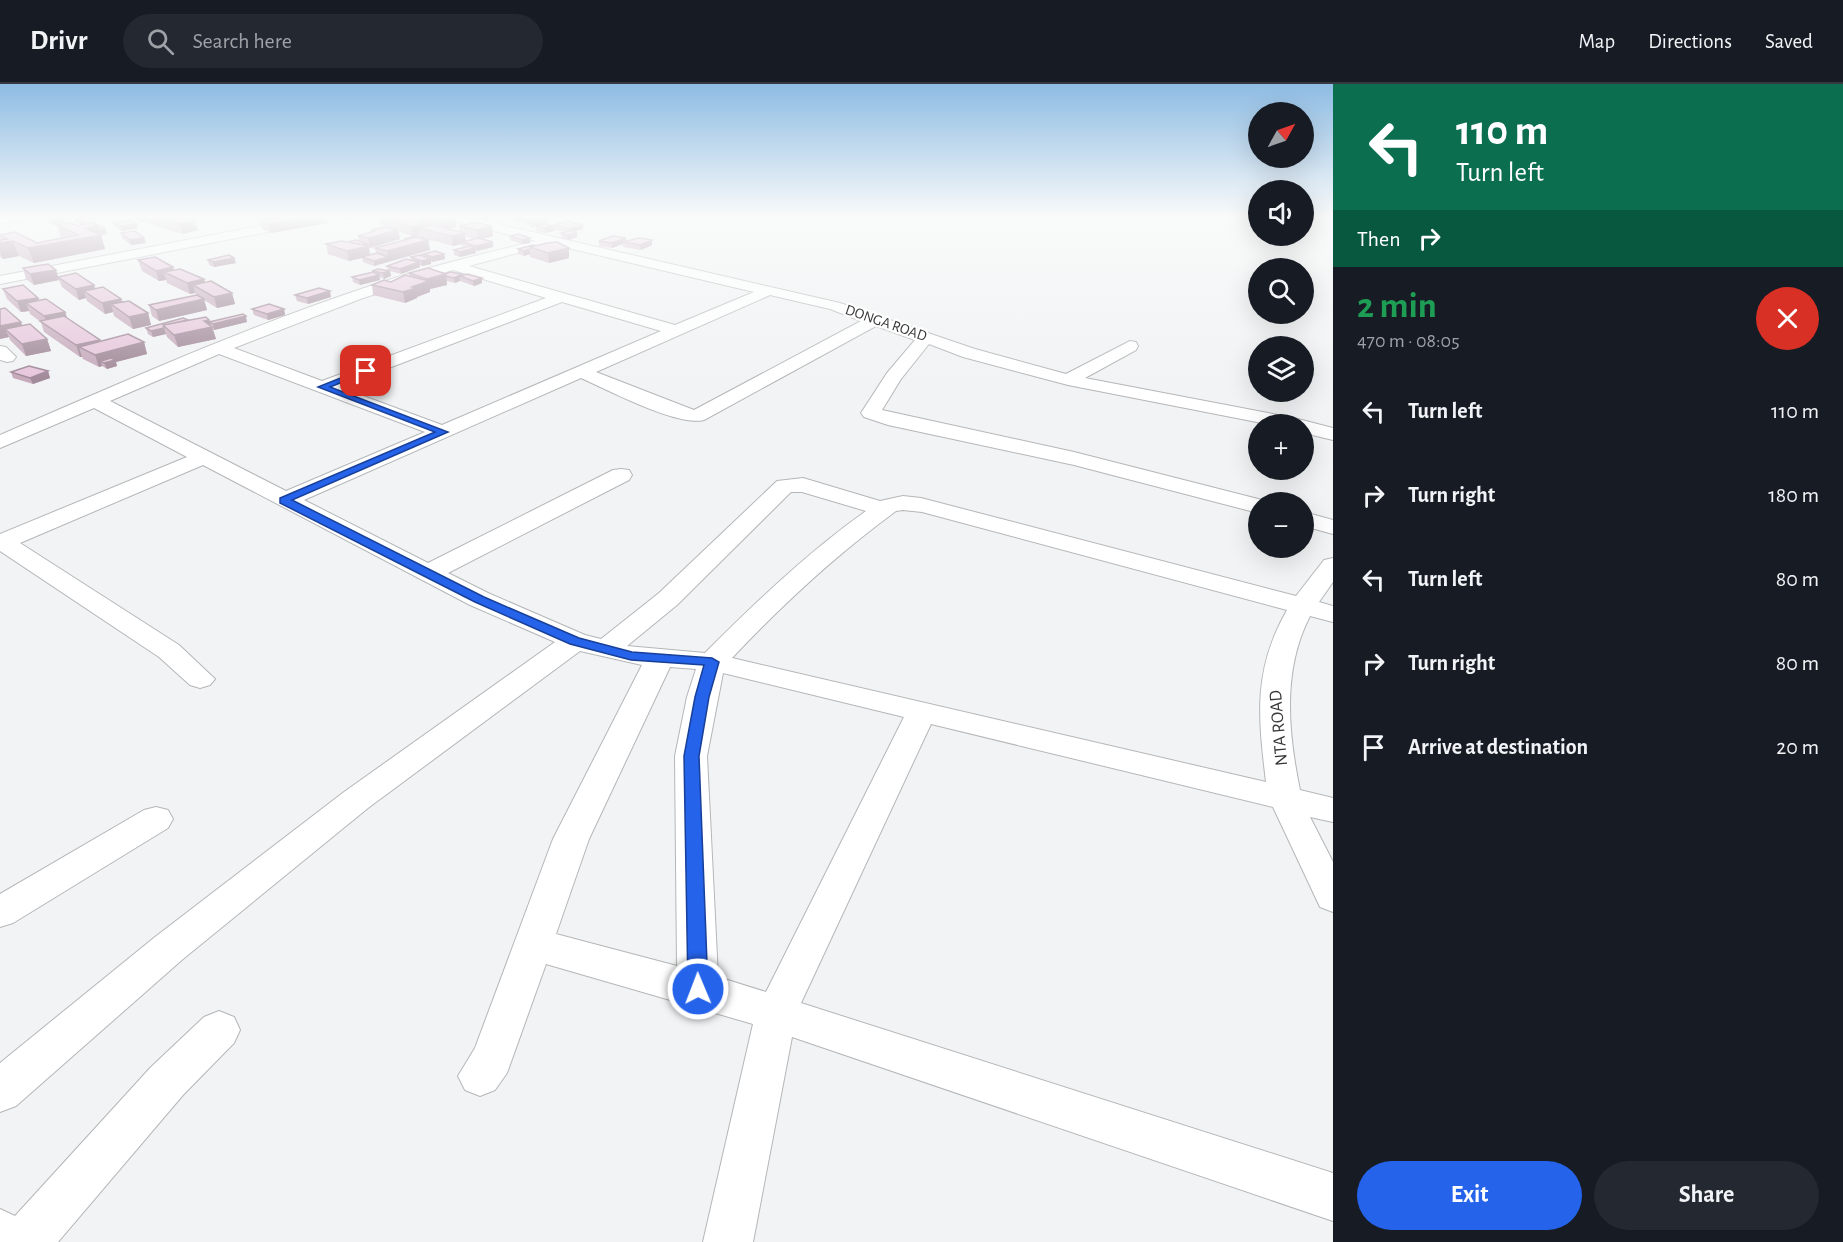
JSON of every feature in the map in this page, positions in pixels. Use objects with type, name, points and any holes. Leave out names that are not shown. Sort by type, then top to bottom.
[{"type":"street","points":[[1,279],[50,270]]},
{"type":"street","points":[[0,295],[59,282],[69,277],[58,270]]},
{"type":"street","points":[[0,442],[275,325],[360,294],[440,270]]},
{"type":"street","points":[[468,270],[677,331]]},
{"type":"street","name":"DONGA ROAD","points":[[683,270],[770,290],[876,319],[969,352],[1068,380],[1248,415]]},
{"type":"street","points":[[284,500],[583,373],[770,290]]},
{"type":"street","points":[[322,387],[562,297]]},
{"type":"street","points":[[583,373],[685,415],[697,416],[876,319]]},
{"type":"street","points":[[926,337],[893,377],[872,413],[888,419],[1102,464],[1248,503]]},
{"type":"street","points":[[1068,380],[1130,346]]},
{"type":"street","points":[[220,349],[443,432]]},
{"type":"street","points":[[95,401],[479,599],[590,646],[631,656],[712,662],[1333,810]]},
{"type":"street","points":[[1314,427],[1333,429]]},
{"type":"street","points":[[1314,429],[1333,434]]},
{"type":"street","points":[[1,542],[204,457]]},
{"type":"street","points":[[428,573],[621,475]]},
{"type":"street","points":[[0,1091],[169,948],[356,800],[590,646],[668,599],[785,486],[803,485],[883,510]]},
{"type":"street","points":[[698,989],[692,756],[702,697],[712,662],[777,596],[840,541],[894,502],[954,514],[1333,614]]},
{"type":"street","points":[[1314,522],[1333,527]]},
{"type":"street","points":[[1,542],[169,651],[200,679]]},
{"type":"street","name":"NTA ROAD","points":[[1333,565],[1302,604],[1286,633],[1274,688],[1275,729],[1286,800],[1333,897]]},
{"type":"street","points":[[480,1076],[492,1059],[571,839],[660,658]]},
{"type":"street","points":[[728,1242],[776,1013],[922,712]]},
{"type":"street","points":[[0,912],[156,819]]},
{"type":"street","points":[[533,944],[776,1013],[1333,1197]]},
{"type":"street","points":[[25,1242],[166,1082],[219,1030]]},
{"type":"street","points":[[0,1234],[18,1242]]},
{"type":"building","points":[[25,270],[56,270],[30,274]]},
{"type":"building","points":[[182,270],[204,279],[187,283],[164,272]]},
{"type":"building","points":[[384,270],[390,271],[383,273],[372,271]]},
{"type":"building","points":[[434,270],[446,274],[427,279],[409,273]]},
{"type":"building","points":[[373,272],[379,275],[359,280],[352,277]]},
{"type":"building","points":[[450,272],[462,274],[454,278],[446,276],[445,274]]},
{"type":"building","points":[[76,273],[94,285],[76,289],[58,277]]},
{"type":"building","points":[[467,274],[482,278],[473,281],[460,276]]},
{"type":"building","points":[[405,275],[429,281],[403,292],[372,285],[384,280],[391,282]]},
{"type":"building","points":[[211,281],[232,293],[214,297],[193,285]]},
{"type":"building","points":[[23,285],[38,298],[17,301],[3,289]]},
{"type":"building","points":[[103,287],[121,299],[102,303],[84,291]]},
{"type":"building","points":[[319,288],[330,291],[307,298],[295,295]]},
{"type":"building","points":[[197,295],[204,299],[156,310],[149,305]]},
{"type":"building","points":[[46,299],[65,312],[44,316],[26,303]]},
{"type":"building","points":[[129,301],[148,313],[129,317],[111,304]]},
{"type":"building","points":[[269,304],[284,309],[267,314],[252,309]]},
{"type":"building","points":[[5,308],[21,322],[0,326],[0,309]]},
{"type":"building","points":[[243,314],[246,316],[213,324],[209,322]]},
{"type":"building","points":[[64,316],[100,340],[76,345],[40,321]]},
{"type":"building","points":[[206,317],[209,320],[204,321],[212,327],[174,335],[163,325]]},
{"type":"building","points":[[183,318],[188,320],[163,325],[164,328],[151,331],[146,328]]},
{"type":"building","points":[[30,324],[47,339],[22,344],[5,329]]},
{"type":"building","points":[[128,334],[144,342],[95,355],[79,347]]},
{"type":"building","points":[[111,358],[115,360],[104,363],[101,361]]},
{"type":"building","points":[[29,366],[48,371],[30,378],[11,372]]},
{"type":"route","points":[[366,371],[322,387],[443,432],[284,500],[479,599],[575,641],[631,656],[712,662],[702,697],[692,756],[698,989]]}]
